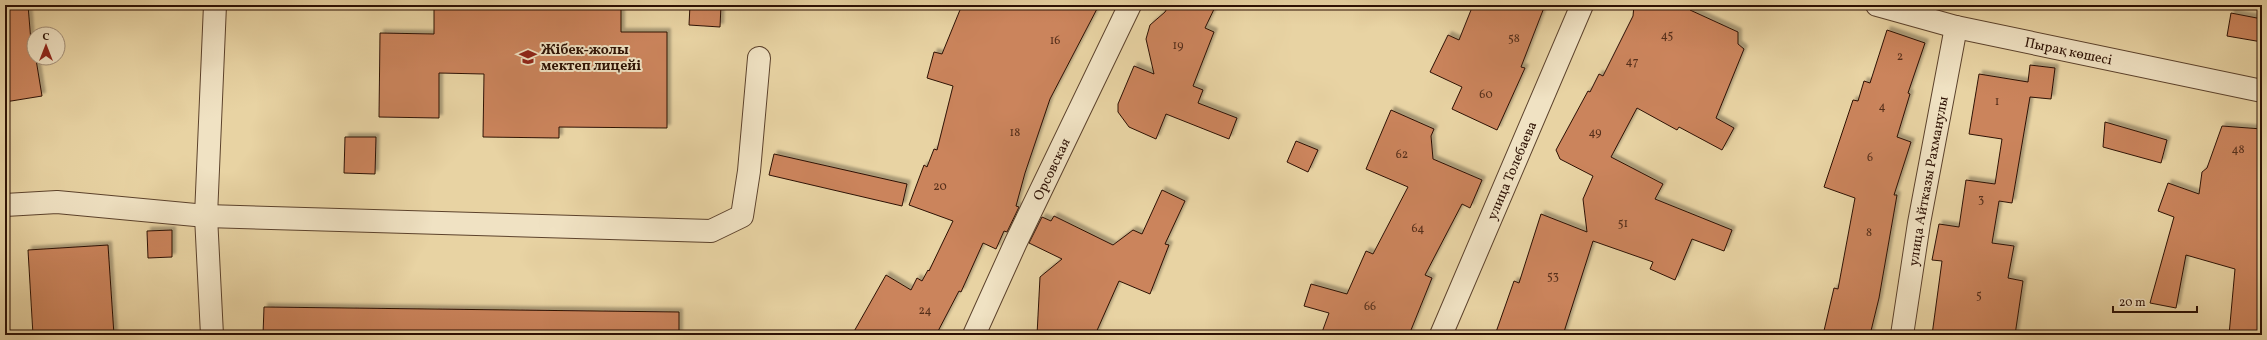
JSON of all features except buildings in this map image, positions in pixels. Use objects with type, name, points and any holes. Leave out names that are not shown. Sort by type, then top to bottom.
[{"type":"street","points":[[212,335],[206,216],[215,5]]},
{"type":"street","name":"Орсовская","points":[[974,335],[1016,242],[1130,5]]},
{"type":"street","name":"улица Толебаева","points":[[1441,335],[1582,5]]},
{"type":"street","name":"Пырақ көшесі","points":[[1876,5],[1956,27],[2262,91]]},
{"type":"street","name":"улица Айтказы Рахманулы","points":[[1902,335],[1919,223],[1956,27]]},
{"type":"street","points":[[5,204],[57,202],[206,216],[711,231],[742,216],[749,171],[759,58]]},
{"type":"place","name":"Жібек-жолы мектеп лицейі","points":[[528,57]]}]
